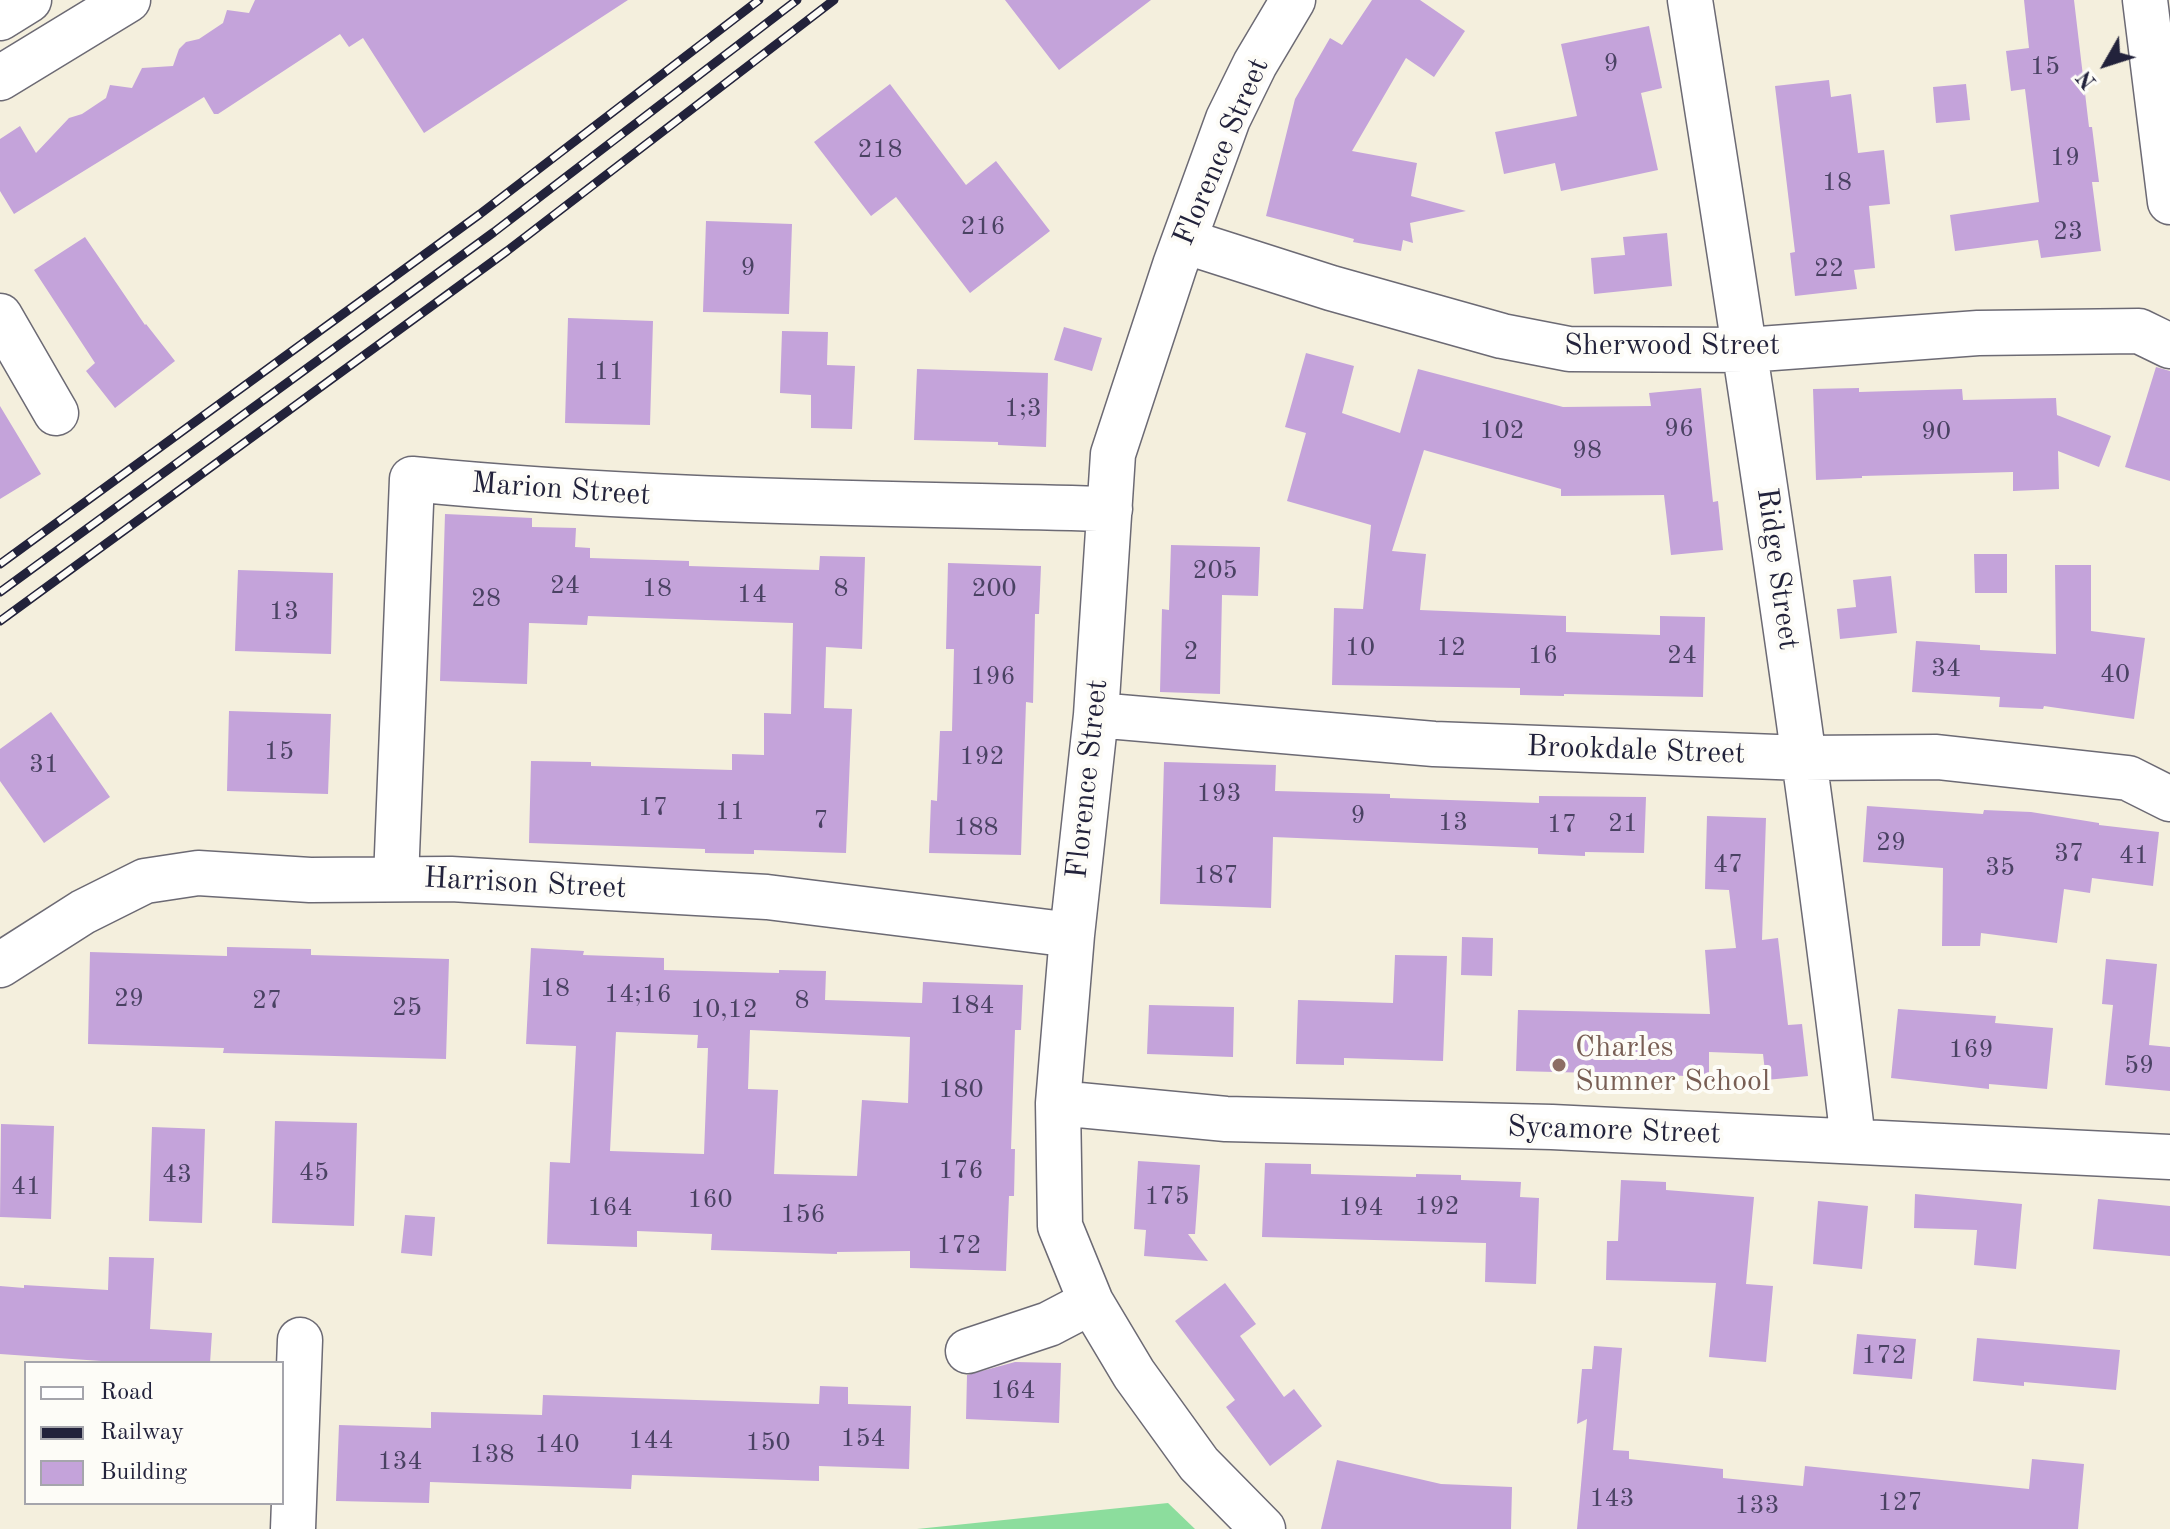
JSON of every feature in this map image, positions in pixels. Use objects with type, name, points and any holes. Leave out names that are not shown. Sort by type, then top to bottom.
[{"type":"street","points":[[0,18],[29,0]]},
{"type":"street","points":[[0,78],[128,0]]},
{"type":"street","name":"Florence Street","points":[[1263,1529],[1199,1464],[1134,1374],[1091,1302],[1060,1226],[1058,1103],[1072,935],[1096,715],[1113,454],[1152,330],[1228,119],[1255,64],[1293,0]]},
{"type":"street","name":"Ridge Street","points":[[1690,0],[1746,350],[1853,1140]]},
{"type":"street","points":[[2145,0],[2170,202]]},
{"type":"street","name":"Sherwood Street","points":[[1184,241],[1331,288],[1537,344],[1569,349],[1746,350],[1978,333],[2139,331],[2170,346]]},
{"type":"street","points":[[0,316],[56,413]]},
{"type":"street","name":"Marion Street","points":[[396,879],[412,479],[524,490],[660,497],[1110,509]]},
{"type":"street","name":"Brookdale Street","points":[[1096,715],[1434,744],[1803,758],[1937,757],[2128,778],[2170,799]]},
{"type":"street","name":"Harrison Street","points":[[0,965],[83,912],[145,881],[198,873],[310,880],[451,879],[767,897],[1072,935]]},
{"type":"street","name":"Sycamore Street","points":[[1058,1103],[1226,1119],[1552,1127],[2170,1157]]},
{"type":"street","points":[[968,1351],[1049,1324],[1091,1302]]},
{"type":"street","points":[[293,1529],[300,1340]]},
{"type":"green space","points":[[1168,1503],[1195,1529],[917,1529]]},
{"type":"building","points":[[255,0],[628,0],[424,133],[363,38],[349,47],[340,34],[218,114],[214,114],[204,97],[14,214],[0,191],[0,139],[20,126],[36,153],[69,118],[82,114],[106,98],[110,85],[132,88],[142,68],[173,66],[179,49],[186,42],[199,39],[223,23],[227,10],[249,13]]},
{"type":"building","points":[[1005,0],[1151,0],[1059,70]]},
{"type":"building","points":[[1372,0],[1420,0],[1465,31],[1434,77],[1406,58],[1352,151],[1417,163],[1411,196],[1466,211],[1410,223],[1413,243],[1403,240],[1401,251],[1353,242],[1354,239],[1266,216],[1295,99],[1330,38],[1342,45]]},
{"type":"building","points":[[2024,0],[2074,0],[2089,127],[2092,127],[2099,182],[2092,182],[2101,251],[2041,258],[2038,240],[1955,251],[1950,215],[2039,202],[2025,89],[2011,91],[2006,51],[2029,48]]},
{"type":"building","points":[[1649,26],[1662,88],[1641,93],[1658,170],[1561,191],[1555,163],[1504,174],[1495,132],[1577,116],[1561,44]]},
{"type":"building","points":[[1829,80],[1831,97],[1851,94],[1858,153],[1884,150],[1890,204],[1869,206],[1875,268],[1854,270],[1857,289],[1795,296],[1790,253],[1795,252],[1775,86]]},
{"type":"building","points":[[890,84],[966,185],[996,161],[1050,231],[970,293],[896,197],[871,216],[814,142]]},
{"type":"building","points":[[1966,84],[1970,120],[1936,123],[1933,87]]},
{"type":"building","points":[[706,221],[792,224],[789,314],[703,312]]},
{"type":"building","points":[[1667,233],[1672,286],[1594,294],[1591,258],[1625,255],[1623,237]]},
{"type":"building","points":[[85,237],[145,325],[175,361],[115,408],[86,371],[95,363],[34,270]]},
{"type":"building","points":[[568,318],[653,321],[650,425],[565,423]]},
{"type":"building","points":[[1064,327],[1102,338],[1092,371],[1054,360]]},
{"type":"building","points":[[782,331],[828,332],[827,365],[855,366],[852,429],[811,428],[811,395],[780,393]]},
{"type":"building","points":[[1306,353],[1354,366],[1342,413],[1400,433],[1418,369],[1563,407],[1651,406],[1649,393],[1701,388],[1713,502],[1718,501],[1723,550],[1671,555],[1664,495],[1561,496],[1561,489],[1424,450],[1392,551],[1426,554],[1420,610],[1566,616],[1566,632],[1660,635],[1660,616],[1705,617],[1703,697],[1520,695],[1520,688],[1332,685],[1334,608],[1363,609],[1371,525],[1287,501],[1306,433],[1285,427]]},
{"type":"building","points":[[2156,367],[2170,371],[2170,481],[2125,467]]},
{"type":"building","points":[[917,369],[1048,373],[1046,447],[998,445],[998,442],[914,440]]},
{"type":"building","points":[[1859,388],[1859,392],[1962,389],[1963,400],[2056,398],[2057,415],[2111,436],[2099,467],[2058,451],[2059,489],[2013,491],[2013,472],[1816,480],[1813,389]]},
{"type":"building","points":[[0,406],[41,474],[0,499]]},
{"type":"building","points":[[445,514],[532,518],[532,527],[576,528],[575,547],[590,548],[590,558],[689,561],[689,566],[819,570],[820,556],[865,557],[862,649],[826,647],[824,708],[852,709],[846,853],[754,850],[754,854],[705,853],[705,849],[529,843],[531,761],[732,770],[732,754],[764,755],[764,713],[791,714],[793,623],[588,616],[587,625],[529,623],[527,684],[440,681]]},
{"type":"building","points":[[1171,545],[1260,547],[1258,596],[1222,595],[1220,694],[1160,692],[1162,609],[1169,610]]},
{"type":"building","points":[[1974,554],[2007,554],[2007,593],[1975,593]]},
{"type":"building","points":[[948,563],[1041,566],[1039,614],[1035,614],[1033,703],[1026,702],[1021,855],[929,853],[931,800],[937,801],[940,731],[952,731],[954,649],[946,649]]},
{"type":"building","points":[[2055,565],[2091,565],[2091,631],[2145,638],[2134,719],[2044,706],[2043,709],[1999,707],[2000,697],[1912,692],[1916,641],[1980,645],[1980,650],[2056,654]]},
{"type":"building","points":[[238,570],[333,573],[331,654],[235,651]]},
{"type":"building","points":[[1891,576],[1897,633],[1840,639],[1837,609],[1856,607],[1853,580]]},
{"type":"building","points":[[229,711],[331,714],[328,794],[227,791]]},
{"type":"building","points":[[51,712],[110,797],[44,843],[0,781],[0,749]]},
{"type":"building","points":[[1164,762],[1276,765],[1275,791],[1539,803],[1539,796],[1646,797],[1644,853],[1585,852],[1585,856],[1538,854],[1538,848],[1273,837],[1271,908],[1160,904]]},
{"type":"building","points":[[1867,806],[1983,814],[1984,810],[2031,812],[2159,832],[2153,886],[2092,878],[2090,893],[2064,889],[2057,943],[1981,933],[1980,946],[1942,946],[1943,868],[1863,862]]},
{"type":"building","points":[[1707,816],[1766,818],[1762,940],[1778,938],[1788,1025],[1802,1024],[1808,1076],[1766,1080],[1763,1054],[1709,1052],[1709,1077],[1640,1074],[1640,1081],[1594,1079],[1594,1073],[1516,1071],[1518,1010],[1710,1014],[1705,950],[1736,948],[1729,890],[1705,889]]},
{"type":"building","points":[[1462,937],[1493,938],[1492,976],[1461,975]]},
{"type":"building","points":[[227,947],[311,949],[311,955],[449,959],[446,1059],[223,1053],[224,1048],[88,1044],[90,952],[227,956]]},
{"type":"building","points":[[531,948],[584,951],[583,955],[664,958],[664,970],[826,971],[825,1000],[922,1003],[923,982],[1023,985],[1021,1030],[1015,1030],[1011,1149],[1015,1149],[1014,1196],[1009,1196],[1006,1271],[910,1268],[910,1251],[837,1254],[711,1250],[712,1234],[637,1231],[637,1247],[547,1244],[550,1162],[570,1163],[576,1046],[526,1044]],"holes":[[[750,1030],[910,1037],[908,1103],[862,1100],[857,1176],[774,1174],[778,1090],[748,1089]],[[616,1032],[698,1035],[697,1048],[708,1048],[704,1154],[610,1151]]]},
{"type":"building","points":[[1395,955],[1447,956],[1443,1061],[1344,1058],[1344,1065],[1296,1064],[1298,1000],[1393,1003]]},
{"type":"building","points":[[2106,959],[2157,964],[2149,1045],[2170,1047],[2170,1091],[2105,1085],[2113,1005],[2102,1004]]},
{"type":"building","points":[[1149,1005],[1234,1007],[1233,1057],[1147,1054]]},
{"type":"building","points":[[1898,1009],[1996,1016],[1995,1023],[2053,1028],[2047,1089],[1989,1084],[1989,1089],[1891,1078]]},
{"type":"building","points":[[275,1121],[357,1123],[354,1226],[272,1223]]},
{"type":"building","points":[[1,1124],[54,1126],[51,1219],[0,1217]]},
{"type":"building","points":[[152,1127],[205,1129],[202,1223],[149,1221]]},
{"type":"building","points":[[1138,1161],[1200,1165],[1195,1234],[1188,1234],[1208,1261],[1144,1256],[1146,1230],[1134,1229]]},
{"type":"building","points":[[1265,1163],[1311,1164],[1311,1174],[1461,1175],[1461,1180],[1521,1182],[1520,1197],[1539,1198],[1536,1284],[1485,1282],[1486,1243],[1262,1237]]},
{"type":"building","points":[[1621,1180],[1666,1182],[1666,1190],[1754,1197],[1746,1284],[1773,1286],[1766,1362],[1709,1357],[1716,1283],[1606,1280],[1607,1241],[1618,1241]]},
{"type":"building","points":[[1915,1194],[2022,1204],[2016,1269],[1974,1265],[1977,1230],[1914,1228]]},
{"type":"building","points":[[2098,1199],[2170,1206],[2170,1256],[2093,1249]]},
{"type":"building","points":[[1818,1201],[1868,1206],[1862,1269],[1813,1264]]},
{"type":"building","points":[[405,1215],[435,1217],[432,1256],[401,1253]]},
{"type":"building","points":[[109,1257],[154,1258],[150,1329],[212,1333],[210,1361],[101,1361],[0,1354],[0,1286],[108,1290]]},
{"type":"building","points":[[1225,1283],[1256,1324],[1240,1336],[1284,1397],[1294,1389],[1322,1426],[1270,1466],[1226,1407],[1235,1400],[1175,1321]]},
{"type":"building","points":[[1857,1334],[1916,1339],[1912,1379],[1853,1374]]},
{"type":"building","points":[[1977,1338],[2120,1350],[2116,1390],[1973,1381]]},
{"type":"building","points":[[1594,1346],[1622,1348],[1613,1450],[1629,1451],[1629,1459],[1723,1469],[1723,1478],[1803,1486],[1805,1466],[2029,1489],[2032,1459],[2084,1464],[2078,1529],[1577,1529],[1587,1419],[1577,1424],[1582,1369],[1592,1369]]},
{"type":"building","points":[[1015,1362],[1061,1363],[1059,1423],[966,1419],[967,1375]]},
{"type":"building","points":[[820,1386],[848,1387],[848,1404],[911,1406],[909,1469],[819,1466],[819,1481],[632,1475],[631,1489],[430,1482],[429,1503],[336,1501],[339,1425],[431,1428],[431,1412],[542,1415],[543,1395],[819,1404]]},
{"type":"building","points":[[1337,1460],[1441,1484],[1512,1487],[1511,1529],[1321,1529]]},
{"type":"railway","points":[[0,564],[480,214],[759,0]]},
{"type":"railway","points":[[0,592],[494,232],[797,0]]},
{"type":"railway","points":[[0,621],[507,251],[834,0]]},
{"type":"place","name":"Charles Sumner School","points":[[1559,1065]]}]
